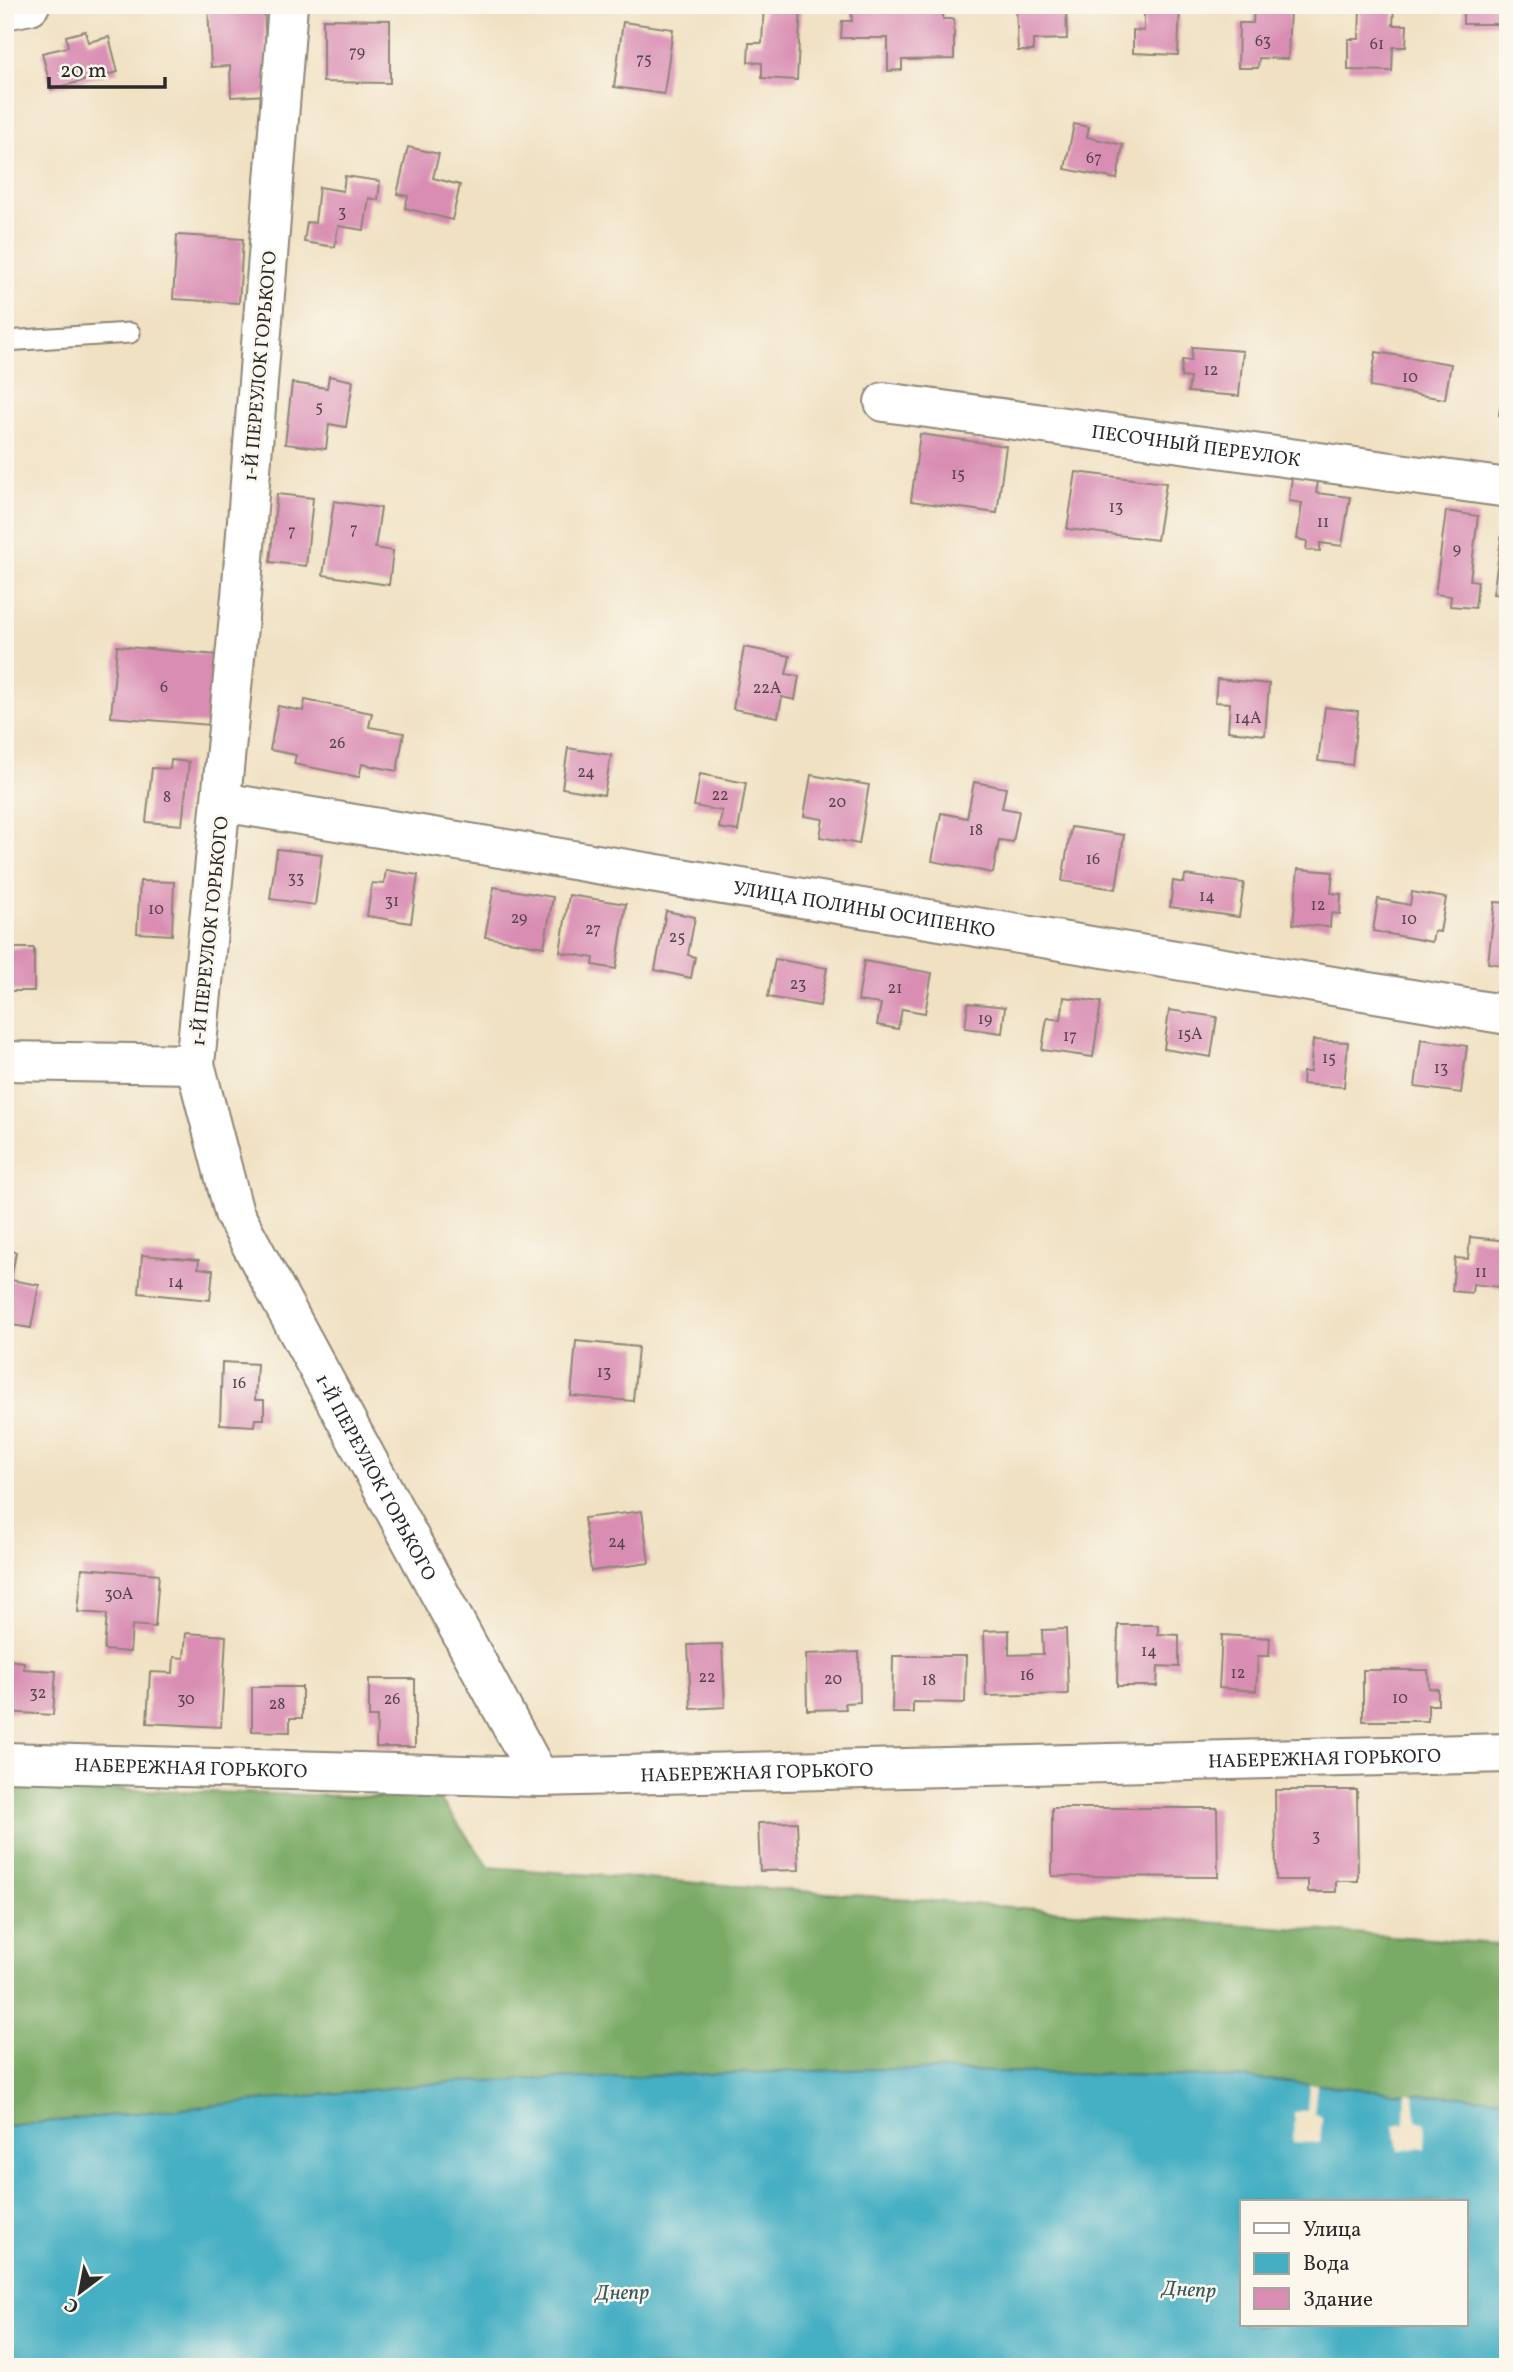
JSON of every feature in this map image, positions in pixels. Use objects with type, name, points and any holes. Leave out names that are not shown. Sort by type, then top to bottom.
[{"type":"street","points":[[5,10],[30,5]]},
{"type":"street","name":"1-Й ПЕРЕУЛОК ГОРЬКОГО","points":[[288,5],[241,596],[195,1064],[234,1213],[539,1776]]},
{"type":"street","name":"ПЕСОЧНЫЙ ПЕРЕУЛОК","points":[[884,402],[1508,488]]},
{"type":"street","name":"УЛИЦА ПОЛИНЫ ОСИПЕНКО","points":[[222,802],[1508,1015]]},
{"type":"street","points":[[5,1060],[195,1064]]},
{"type":"street","name":"НАБЕРЕЖНАЯ ГОРЬКОГО","points":[[5,1762],[539,1776],[1508,1753]]},
{"type":"lane","points":[[5,341],[130,333]]},
{"type":"green space","points":[[5,1786],[440,1799],[489,1867],[1508,1945],[1508,2099],[1414,2094],[1245,2078],[878,2069],[452,2082],[5,2126]]},
{"type":"water","name":"Днепр","points":[[878,2069],[1245,2078],[1414,2094],[1508,2099],[1508,2367],[5,2367],[5,2126],[452,2082]]},
{"type":"pier","points":[[1309,2084],[1317,2084],[1314,2113],[1322,2117],[1320,2143],[1293,2142],[1294,2112],[1307,2110]]},
{"type":"pier","points":[[1406,2092],[1414,2094],[1416,2120],[1426,2123],[1425,2148],[1398,2151],[1394,2125],[1405,2123]]},
{"type":"building","points":[[264,5],[268,95],[231,97],[230,66],[211,67],[208,6]]},
{"type":"building","points":[[764,5],[801,5],[797,80],[762,78],[762,63],[748,62],[749,43],[762,43]]},
{"type":"building","points":[[851,5],[943,5],[943,19],[954,19],[954,59],[902,60],[902,70],[888,71],[888,38],[841,38],[842,21],[852,21]]},
{"type":"building","points":[[1016,5],[1066,5],[1067,39],[1033,40],[1033,51],[1018,51]]},
{"type":"building","points":[[1144,5],[1180,5],[1178,55],[1133,53],[1133,30],[1144,31]]},
{"type":"building","points":[[1463,5],[1508,5],[1508,24],[1463,24]]},
{"type":"building","points":[[1254,6],[1290,7],[1288,59],[1259,58],[1258,68],[1238,68],[1239,23],[1253,23]]},
{"type":"building","points":[[1360,8],[1394,8],[1393,25],[1407,25],[1406,47],[1393,47],[1392,71],[1348,70],[1348,39],[1359,39]]},
{"type":"building","points":[[323,19],[390,20],[390,83],[323,82]]},
{"type":"building","points":[[623,22],[673,29],[664,94],[614,87]]},
{"type":"building","points":[[85,31],[88,42],[109,37],[118,72],[51,89],[42,53],[68,47],[66,36]]},
{"type":"building","points":[[1074,124],[1089,127],[1087,137],[1123,145],[1117,179],[1065,169]]},
{"type":"building","points":[[408,147],[439,154],[433,178],[460,185],[452,220],[405,208],[408,196],[397,194]]},
{"type":"building","points":[[345,176],[380,181],[378,200],[369,198],[364,230],[338,226],[335,247],[304,242],[307,222],[315,223],[319,187],[343,191]]},
{"type":"building","points":[[177,235],[243,239],[239,303],[173,299]]},
{"type":"building","points":[[1192,347],[1243,351],[1239,396],[1188,392],[1190,378],[1181,377],[1182,360],[1191,361]]},
{"type":"building","points":[[1376,352],[1451,364],[1445,399],[1370,387]]},
{"type":"building","points":[[329,376],[353,381],[346,427],[329,424],[326,449],[285,444],[292,383],[327,388]]},
{"type":"building","points":[[1504,382],[1508,383],[1508,416],[1499,415]]},
{"type":"building","points":[[920,434],[1006,446],[997,513],[911,501]]},
{"type":"building","points":[[1076,472],[1166,483],[1157,540],[1067,529]]},
{"type":"building","points":[[1292,477],[1318,482],[1316,493],[1350,497],[1342,546],[1320,543],[1320,551],[1306,550],[1307,541],[1297,539],[1302,503],[1289,501]]},
{"type":"building","points":[[277,494],[313,498],[306,566],[270,562]]},
{"type":"building","points":[[334,501],[381,508],[375,548],[393,551],[389,585],[323,575]]},
{"type":"building","points":[[1446,511],[1478,516],[1470,580],[1478,581],[1475,608],[1450,606],[1451,596],[1435,594]]},
{"type":"building","points":[[1502,533],[1508,533],[1508,595],[1493,594]]},
{"type":"building","points":[[117,646],[217,655],[211,725],[111,717]]},
{"type":"building","points":[[744,647],[790,656],[786,674],[799,676],[795,700],[782,697],[778,717],[733,709]]},
{"type":"building","points":[[1217,679],[1269,684],[1265,735],[1228,731],[1230,703],[1215,702]]},
{"type":"building","points":[[305,700],[372,713],[369,727],[404,733],[397,771],[362,764],[359,777],[294,764],[296,755],[270,750],[278,706],[303,711]]},
{"type":"building","points":[[1325,707],[1358,711],[1352,765],[1318,761]]},
{"type":"building","points":[[568,748],[611,755],[604,795],[562,788]]},
{"type":"building","points":[[171,760],[189,762],[182,825],[146,822],[152,768],[170,769]]},
{"type":"building","points":[[700,774],[746,783],[738,831],[719,828],[722,811],[694,806]]},
{"type":"building","points":[[811,775],[869,785],[859,844],[820,837],[823,819],[804,816]]},
{"type":"building","points":[[974,782],[1006,788],[1002,808],[1019,811],[1013,842],[999,840],[993,873],[932,861],[941,813],[967,818]]},
{"type":"building","points":[[1071,827],[1124,835],[1116,889],[1062,881]]},
{"type":"building","points":[[277,849],[322,854],[315,905],[270,899]]},
{"type":"building","points":[[1298,869],[1333,872],[1331,893],[1341,894],[1340,914],[1331,913],[1330,927],[1293,924]]},
{"type":"building","points":[[386,870],[418,875],[411,923],[367,916],[372,883],[384,884]]},
{"type":"building","points":[[1185,875],[1244,883],[1239,917],[1170,907],[1173,881],[1184,883]]},
{"type":"building","points":[[140,881],[174,882],[172,935],[137,933]]},
{"type":"building","points":[[494,887],[553,897],[544,947],[485,937]]},
{"type":"building","points":[[1412,892],[1446,898],[1440,932],[1434,931],[1432,942],[1373,931],[1378,899],[1410,905]]},
{"type":"building","points":[[569,895],[626,904],[616,969],[593,965],[594,958],[560,952]]},
{"type":"building","points":[[1495,902],[1508,903],[1508,966],[1488,963]]},
{"type":"building","points":[[666,911],[695,917],[688,955],[695,957],[691,978],[655,970]]},
{"type":"building","points":[[5,948],[34,948],[34,991],[5,991]]},
{"type":"building","points":[[775,959],[827,968],[820,1006],[768,997]]},
{"type":"building","points":[[864,961],[932,973],[925,1013],[902,1009],[898,1029],[877,1025],[881,1004],[858,1001]]},
{"type":"building","points":[[1064,997],[1101,1002],[1093,1057],[1042,1050],[1047,1018],[1061,1020]]},
{"type":"building","points":[[968,1003],[1005,1007],[1002,1033],[965,1028]]},
{"type":"building","points":[[1169,1010],[1217,1017],[1211,1057],[1164,1049]]},
{"type":"building","points":[[1421,1039],[1467,1046],[1461,1093],[1415,1087]]},
{"type":"building","points":[[1313,1040],[1348,1042],[1344,1087],[1302,1084],[1303,1072],[1310,1072]]},
{"type":"building","points":[[1470,1237],[1508,1241],[1508,1288],[1473,1284],[1472,1293],[1452,1291],[1455,1258],[1468,1259]]},
{"type":"building","points":[[5,1250],[16,1252],[11,1280],[39,1285],[31,1328],[5,1324]]},
{"type":"building","points":[[142,1255],[199,1260],[198,1268],[213,1270],[210,1300],[139,1293]]},
{"type":"building","points":[[576,1341],[638,1347],[633,1401],[571,1396]]},
{"type":"building","points":[[222,1362],[257,1364],[255,1400],[264,1400],[264,1419],[255,1419],[254,1426],[220,1424]]},
{"type":"building","points":[[642,1511],[649,1563],[591,1571],[584,1518]]},
{"type":"building","points":[[82,1568],[159,1574],[155,1627],[132,1625],[130,1652],[104,1650],[107,1614],[78,1612]]},
{"type":"building","points":[[1118,1625],[1158,1625],[1158,1634],[1179,1635],[1179,1667],[1158,1666],[1157,1686],[1117,1686]]},
{"type":"building","points":[[1066,1629],[1068,1694],[986,1696],[984,1631],[1009,1630],[1009,1655],[1043,1654],[1042,1630]]},
{"type":"building","points":[[186,1633],[226,1636],[221,1727],[147,1723],[150,1672],[173,1673],[174,1657],[184,1658]]},
{"type":"building","points":[[1222,1635],[1270,1638],[1269,1656],[1258,1656],[1256,1691],[1219,1688]]},
{"type":"building","points":[[722,1644],[725,1707],[691,1709],[688,1645]]},
{"type":"building","points":[[859,1652],[860,1702],[845,1703],[846,1709],[807,1710],[806,1654]]},
{"type":"building","points":[[893,1656],[966,1656],[965,1703],[913,1702],[913,1713],[892,1713]]},
{"type":"building","points":[[5,1660],[24,1662],[24,1669],[56,1671],[53,1715],[5,1712]]},
{"type":"building","points":[[1363,1670],[1428,1670],[1429,1688],[1438,1689],[1438,1705],[1428,1705],[1428,1721],[1363,1721]]},
{"type":"building","points":[[369,1679],[415,1679],[415,1747],[376,1747],[377,1717],[369,1717]]},
{"type":"building","points":[[252,1687],[302,1687],[302,1718],[290,1718],[290,1732],[252,1731]]},
{"type":"building","points":[[1275,1790],[1357,1790],[1358,1881],[1336,1881],[1336,1892],[1308,1892],[1308,1880],[1276,1880]]},
{"type":"building","points":[[1052,1808],[1217,1808],[1218,1877],[1052,1876]]},
{"type":"building","points":[[797,1822],[799,1870],[760,1871],[758,1823]]}]
